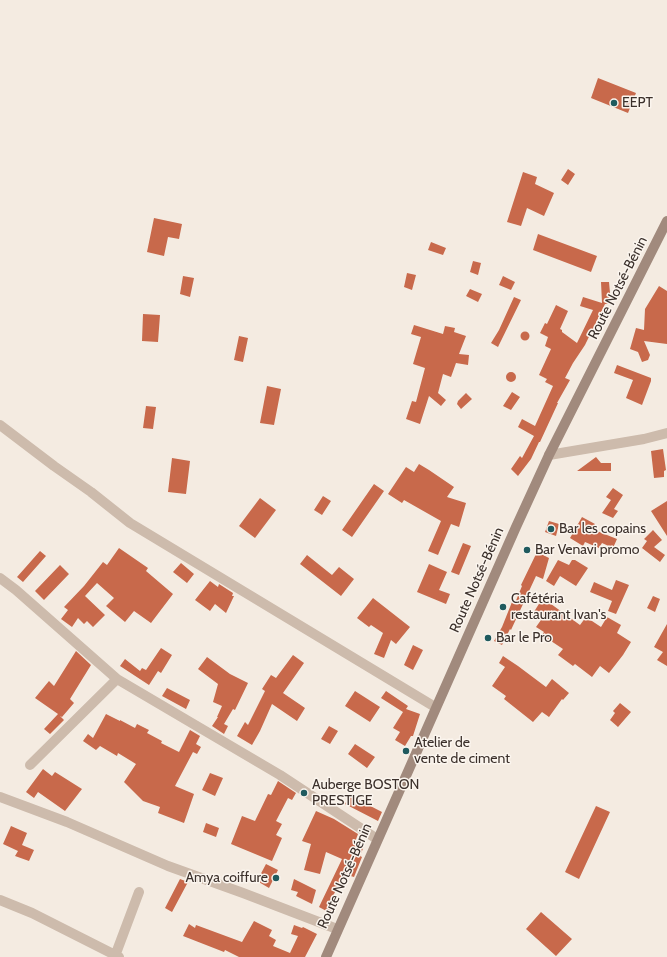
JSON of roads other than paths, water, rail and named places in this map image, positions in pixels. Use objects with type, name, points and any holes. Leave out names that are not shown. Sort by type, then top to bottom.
[{"type":"main road","name":"Route Notsé-Bénin","points":[[326,957],[337,929],[516,526],[549,455],[667,221]]},
{"type":"street","points":[[0,425],[54,466],[92,492],[130,523],[435,707]]},
{"type":"street","points":[[549,455],[644,439],[667,433]]},
{"type":"street","points":[[0,578],[16,590],[117,679],[280,775],[377,839]]},
{"type":"street","points":[[30,765],[117,679]]},
{"type":"street","points":[[0,798],[67,822],[168,866],[337,929]]},
{"type":"street","points":[[0,900],[32,913],[117,956],[139,892]]},
{"type":"place","name":"EEPT","points":[[614,103]]},
{"type":"place","name":"Bar les copains","points":[[551,529]]},
{"type":"place","name":"Bar Venavi promo","points":[[527,550]]},
{"type":"place","name":"Cafétéria restaurant Ivan's","points":[[503,607]]},
{"type":"place","name":"Bar le Pro","points":[[488,638]]},
{"type":"place","name":"Atelier de vente de ciment","points":[[406,751]]},
{"type":"place","name":"Auberge BOSTON PRESTIGE","points":[[304,793]]},
{"type":"place","name":"Amya coiffure","points":[[276,878]]}]
